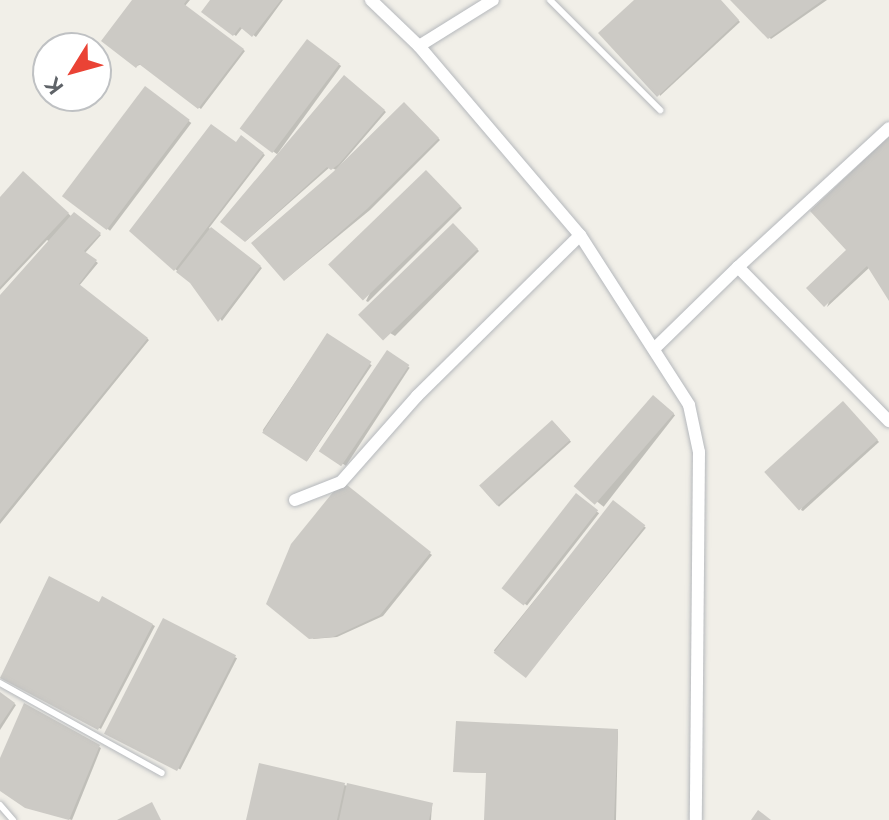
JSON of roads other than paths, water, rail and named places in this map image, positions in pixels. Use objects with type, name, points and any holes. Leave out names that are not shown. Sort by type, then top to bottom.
[{"type":"street","points":[[371,0],[419,46],[580,235],[689,405],[699,452],[696,820]]},
{"type":"street","points":[[419,46],[493,0]]},
{"type":"street","points":[[655,348],[889,128]]},
{"type":"street","points":[[295,500],[341,482],[417,396],[580,235]]},
{"type":"street","points":[[738,267],[889,421]]},
{"type":"lane","points":[[550,0],[660,110]]},
{"type":"lane","points":[[0,683],[162,773]]},
{"type":"lane","points":[[0,805],[13,820]]}]
